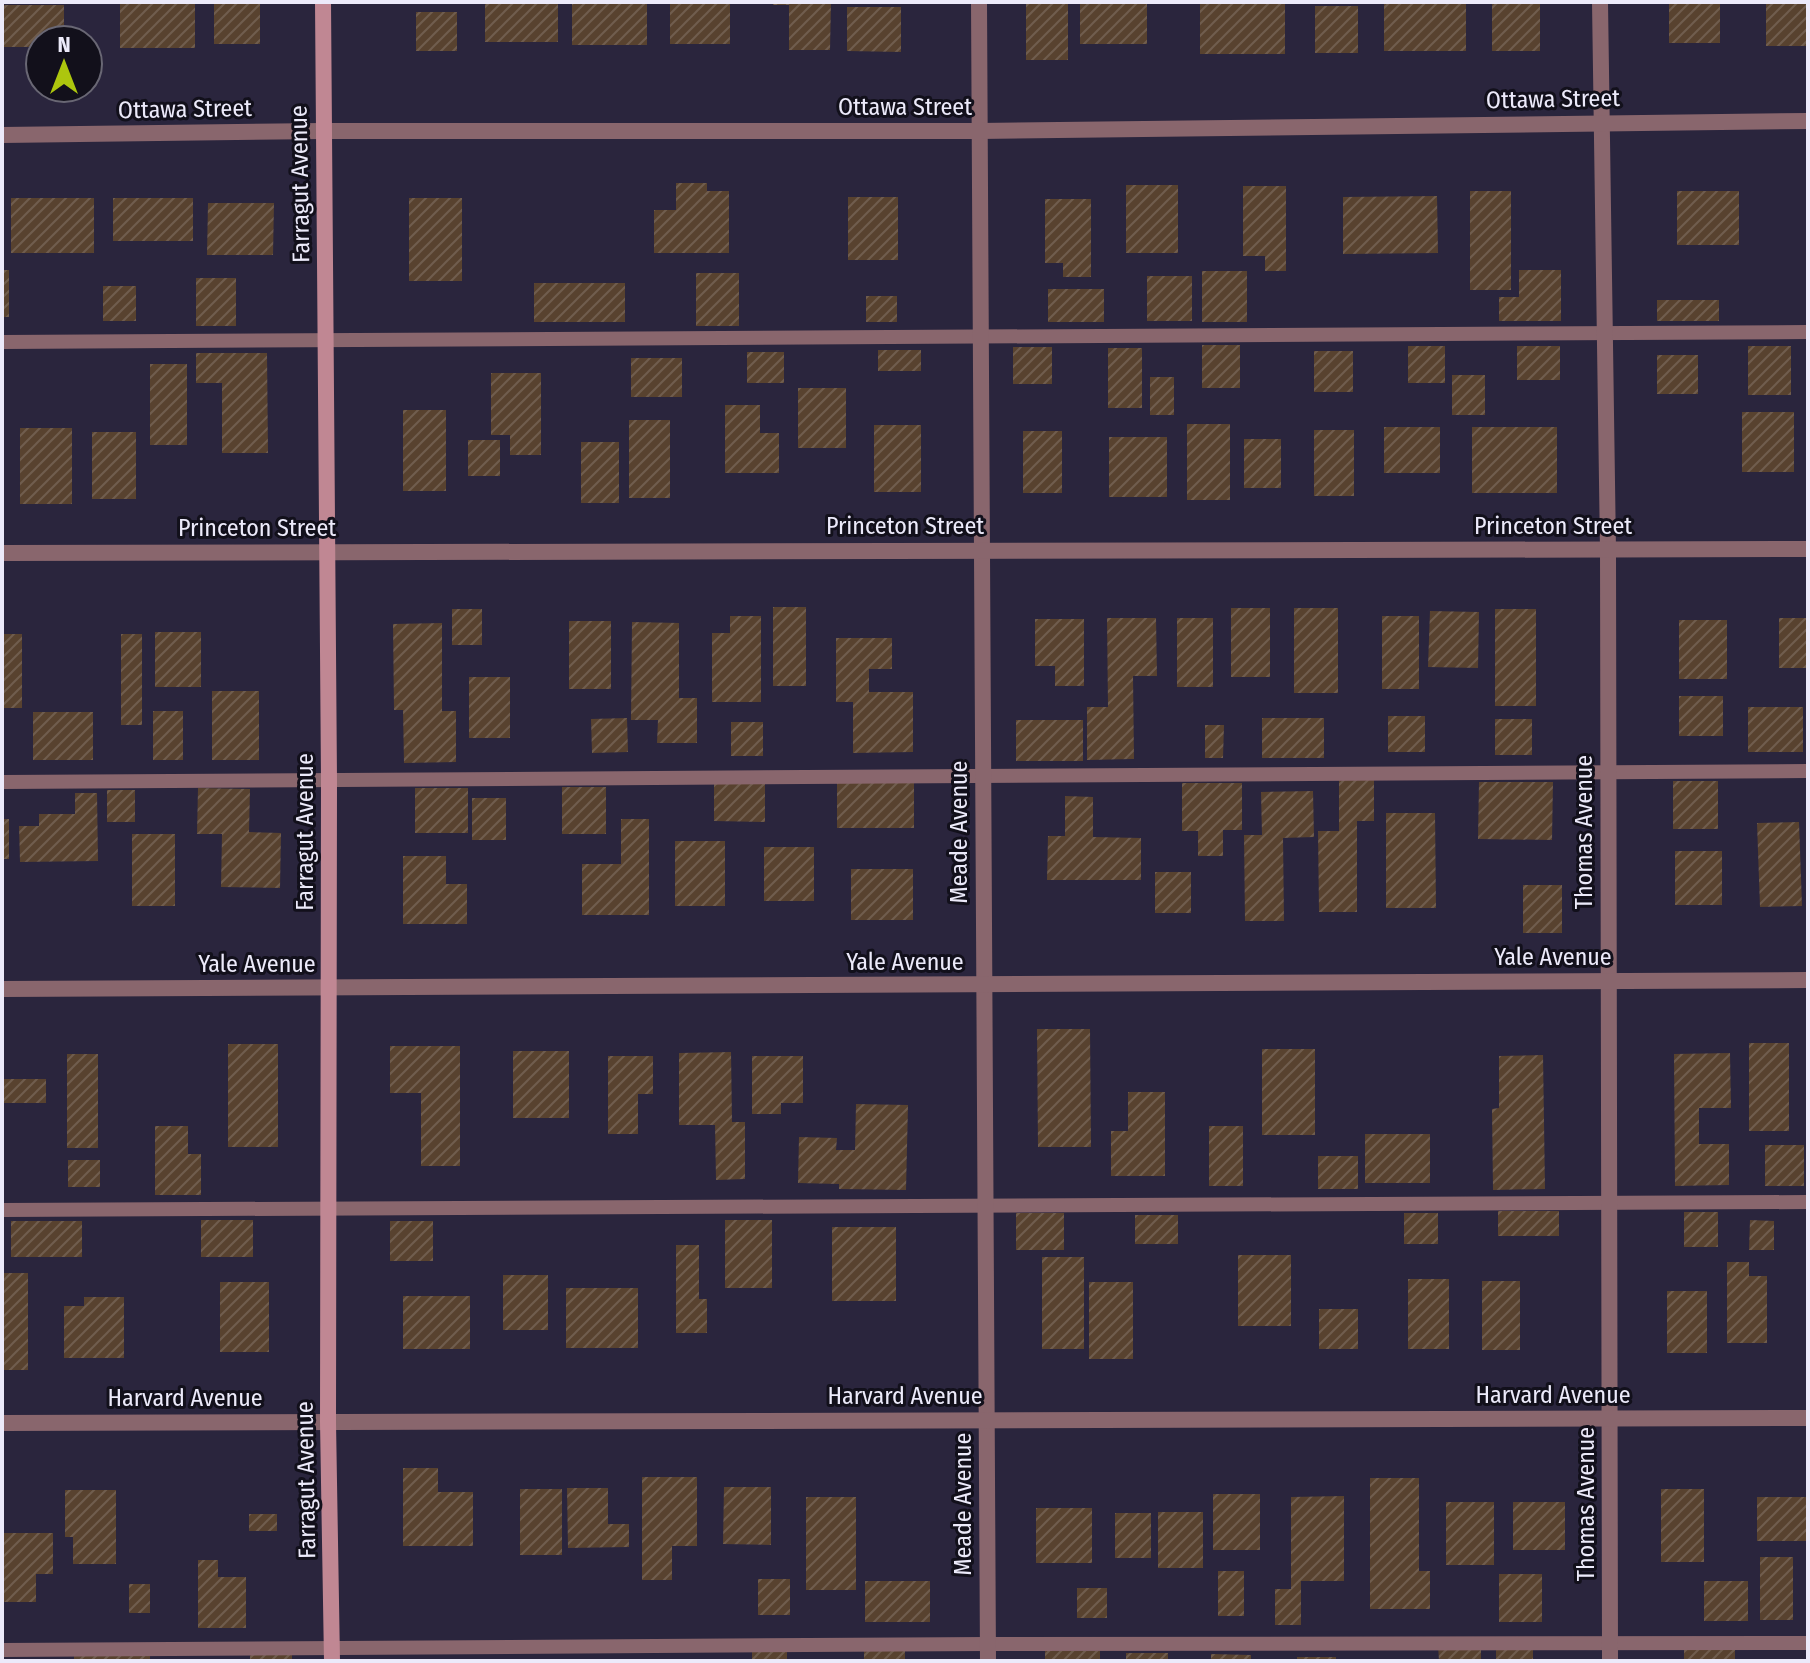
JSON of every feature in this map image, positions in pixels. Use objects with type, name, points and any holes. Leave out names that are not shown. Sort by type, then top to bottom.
[{"type":"street","name":"Farragut Avenue","points":[[323,2],[329,781],[328,1422],[332,1655]]},
{"type":"street","name":"Meade Avenue","points":[[979,2],[988,1652]]},
{"type":"street","name":"Thomas Avenue","points":[[1600,2],[1608,550],[1610,1661]]},
{"type":"street","name":"Ottawa Street","points":[[2,135],[323,131],[979,131],[1808,121]]},
{"type":"street","name":"Princeton Street","points":[[2,553],[1808,549]]},
{"type":"street","name":"Yale Avenue","points":[[2,989],[1808,980]]},
{"type":"street","name":"Harvard Avenue","points":[[2,1423],[1808,1418]]},
{"type":"lane","points":[[2,342],[1808,332]]},
{"type":"lane","points":[[2,782],[1808,771]]},
{"type":"lane","points":[[2,1210],[1808,1202]]},
{"type":"lane","points":[[2,1650],[332,1655],[1808,1643]]},
{"type":"building","points":[[214,2],[260,2],[260,44],[214,44]]},
{"type":"building","points":[[485,2],[558,2],[558,42],[485,42]]},
{"type":"building","points":[[647,2],[647,45],[572,45],[572,3]]},
{"type":"building","points":[[670,2],[730,2],[730,44],[670,44]]},
{"type":"building","points":[[773,2],[831,2],[830,50],[789,50],[789,5],[773,5]]},
{"type":"building","points":[[1026,2],[1068,2],[1068,60],[1026,60]]},
{"type":"building","points":[[1080,2],[1147,2],[1147,44],[1080,44]]},
{"type":"building","points":[[1200,2],[1285,2],[1285,54],[1200,54]]},
{"type":"building","points":[[1384,2],[1466,2],[1466,51],[1384,51]]},
{"type":"building","points":[[1492,2],[1540,2],[1540,51],[1492,51]]},
{"type":"building","points":[[1669,2],[1720,2],[1720,43],[1669,43]]},
{"type":"building","points":[[1766,2],[1808,2],[1808,46],[1766,46]]},
{"type":"building","points":[[120,3],[195,3],[195,48],[120,48]]},
{"type":"building","points":[[2,5],[64,5],[64,24],[24,24],[24,47],[2,47]]},
{"type":"building","points":[[1315,6],[1358,6],[1358,53],[1315,53]]},
{"type":"building","points":[[847,7],[901,7],[901,52],[847,51]]},
{"type":"building","points":[[416,12],[457,12],[457,51],[416,51]]},
{"type":"building","points":[[676,183],[707,183],[707,191],[729,191],[729,253],[654,253],[654,210],[676,210]]},
{"type":"building","points":[[1126,185],[1178,185],[1178,253],[1126,253]]},
{"type":"building","points":[[1243,186],[1286,186],[1286,271],[1265,271],[1265,256],[1243,256]]},
{"type":"building","points":[[1470,191],[1511,191],[1511,290],[1470,290]]},
{"type":"building","points":[[1677,191],[1739,191],[1739,245],[1677,245]]},
{"type":"building","points":[[1437,196],[1438,253],[1343,254],[1343,197]]},
{"type":"building","points":[[848,197],[898,197],[898,260],[848,260]]},
{"type":"building","points":[[11,198],[94,198],[94,253],[11,253]]},
{"type":"building","points":[[113,198],[193,198],[193,241],[113,241]]},
{"type":"building","points":[[409,198],[462,198],[462,281],[409,281]]},
{"type":"building","points":[[1045,199],[1091,199],[1091,277],[1063,277],[1063,263],[1045,263]]},
{"type":"building","points":[[208,203],[274,203],[273,255],[207,255]]},
{"type":"building","points":[[2,270],[9,270],[9,317],[2,317]]},
{"type":"building","points":[[1519,270],[1561,270],[1561,321],[1499,321],[1499,297],[1519,297]]},
{"type":"building","points":[[1202,271],[1247,271],[1247,322],[1202,322]]},
{"type":"building","points":[[696,273],[739,273],[739,326],[696,326]]},
{"type":"building","points":[[1147,276],[1192,276],[1192,321],[1147,321]]},
{"type":"building","points":[[196,278],[236,278],[236,326],[196,326]]},
{"type":"building","points":[[534,283],[625,283],[625,322],[534,322]]},
{"type":"building","points":[[103,286],[136,286],[136,321],[103,321]]},
{"type":"building","points":[[1048,289],[1104,289],[1104,322],[1048,322]]},
{"type":"building","points":[[866,296],[897,296],[897,322],[866,322]]},
{"type":"building","points":[[1657,300],[1719,300],[1719,321],[1657,321]]},
{"type":"building","points":[[1202,345],[1240,345],[1240,388],[1202,388]]},
{"type":"building","points":[[1408,346],[1445,346],[1445,383],[1408,383]]},
{"type":"building","points":[[1517,346],[1560,346],[1560,380],[1517,380]]},
{"type":"building","points":[[1748,346],[1791,346],[1791,395],[1748,395]]},
{"type":"building","points":[[1013,347],[1052,347],[1052,384],[1013,384]]},
{"type":"building","points":[[1108,348],[1142,348],[1142,408],[1108,408]]},
{"type":"building","points":[[878,350],[921,350],[921,371],[878,371]]},
{"type":"building","points":[[1314,351],[1353,351],[1353,392],[1314,392]]},
{"type":"building","points":[[747,352],[784,352],[784,383],[747,383]]},
{"type":"building","points":[[196,353],[267,353],[268,453],[222,453],[222,383],[196,383]]},
{"type":"building","points":[[1657,355],[1698,355],[1698,394],[1657,394]]},
{"type":"building","points":[[631,358],[682,358],[682,397],[631,397]]},
{"type":"building","points":[[150,364],[187,364],[187,445],[150,445]]},
{"type":"building","points":[[491,373],[541,373],[541,455],[510,455],[510,435],[491,435]]},
{"type":"building","points":[[1452,375],[1485,375],[1485,415],[1452,415]]},
{"type":"building","points":[[1150,377],[1174,377],[1174,415],[1150,415]]},
{"type":"building","points":[[798,388],[846,388],[846,448],[798,448]]},
{"type":"building","points":[[725,405],[760,405],[760,433],[779,433],[779,473],[725,473]]},
{"type":"building","points":[[403,410],[446,410],[446,491],[403,491]]},
{"type":"building","points":[[1742,412],[1794,412],[1794,472],[1742,472]]},
{"type":"building","points":[[629,420],[670,420],[670,498],[629,498]]},
{"type":"building","points":[[1187,424],[1230,424],[1230,500],[1187,500]]},
{"type":"building","points":[[874,425],[921,425],[921,492],[874,492]]},
{"type":"building","points":[[1384,427],[1440,427],[1440,473],[1384,473]]},
{"type":"building","points":[[1472,427],[1557,427],[1557,493],[1472,493]]},
{"type":"building","points":[[20,428],[72,428],[72,504],[20,504]]},
{"type":"building","points":[[1314,430],[1354,430],[1354,496],[1314,496]]},
{"type":"building","points":[[1023,431],[1062,431],[1062,493],[1023,493]]},
{"type":"building","points":[[92,432],[136,432],[136,499],[92,499]]},
{"type":"building","points":[[1109,437],[1167,437],[1167,497],[1109,497]]},
{"type":"building","points":[[1244,439],[1281,439],[1281,488],[1244,488]]},
{"type":"building","points":[[468,440],[500,440],[500,476],[468,476]]},
{"type":"building","points":[[581,442],[619,442],[619,503],[581,503]]},
{"type":"building","points":[[773,607],[806,607],[806,686],[773,686]]},
{"type":"building","points":[[1231,608],[1270,608],[1270,677],[1231,677]]},
{"type":"building","points":[[1294,608],[1338,608],[1338,693],[1294,693]]},
{"type":"building","points":[[452,609],[482,609],[482,645],[452,645]]},
{"type":"building","points":[[1495,609],[1536,609],[1536,706],[1495,706]]},
{"type":"building","points":[[1430,611],[1479,612],[1478,668],[1428,667]]},
{"type":"building","points":[[730,616],[761,616],[761,702],[712,702],[712,633],[730,633]]},
{"type":"building","points":[[1382,616],[1419,616],[1419,689],[1382,689]]},
{"type":"building","points":[[1107,618],[1156,618],[1157,676],[1133,676],[1134,759],[1087,760],[1087,707],[1108,707]]},
{"type":"building","points":[[1177,618],[1213,618],[1213,687],[1177,687]]},
{"type":"building","points":[[1779,618],[1808,618],[1808,668],[1779,668]]},
{"type":"building","points":[[1035,619],[1084,619],[1084,686],[1055,686],[1055,666],[1035,666]]},
{"type":"building","points":[[1679,620],[1727,620],[1727,679],[1679,679]]},
{"type":"building","points":[[569,621],[611,621],[611,689],[569,689]]},
{"type":"building","points":[[632,622],[679,623],[679,698],[697,698],[697,743],[657,743],[658,720],[631,720]]},
{"type":"building","points":[[442,623],[442,711],[456,711],[456,762],[404,763],[403,710],[394,710],[393,624]]},
{"type":"building","points":[[155,632],[201,632],[201,687],[155,687]]},
{"type":"building","points":[[2,634],[22,634],[22,708],[2,708]]},
{"type":"building","points":[[121,634],[142,634],[142,725],[121,725]]},
{"type":"building","points":[[836,638],[892,638],[892,669],[869,669],[869,692],[913,692],[913,752],[853,753],[853,702],[836,702]]},
{"type":"building","points":[[469,677],[510,677],[510,738],[469,738]]},
{"type":"building","points":[[212,691],[259,691],[259,760],[212,760]]},
{"type":"building","points":[[1679,696],[1723,696],[1723,736],[1679,736]]},
{"type":"building","points":[[1748,707],[1803,707],[1803,752],[1748,752]]},
{"type":"building","points":[[153,711],[183,711],[183,760],[153,760]]},
{"type":"building","points":[[33,712],[93,712],[93,760],[33,760]]},
{"type":"building","points":[[1388,716],[1425,716],[1425,752],[1388,752]]},
{"type":"building","points":[[627,718],[628,752],[592,753],[591,719]]},
{"type":"building","points":[[1262,718],[1324,718],[1324,758],[1262,758]]},
{"type":"building","points":[[1495,719],[1532,719],[1532,755],[1495,755]]},
{"type":"building","points":[[1016,720],[1083,720],[1083,761],[1016,761]]},
{"type":"building","points":[[731,722],[763,722],[763,756],[731,756]]},
{"type":"building","points":[[1205,725],[1224,725],[1223,758],[1205,758]]},
{"type":"building","points":[[1339,780],[1374,780],[1374,821],[1357,821],[1357,912],[1319,912],[1318,831],[1339,831]]},
{"type":"building","points":[[1673,781],[1718,781],[1718,829],[1673,829]]},
{"type":"building","points":[[1479,782],[1553,782],[1552,840],[1478,839]]},
{"type":"building","points":[[714,783],[765,784],[765,822],[714,821]]},
{"type":"building","points":[[837,783],[914,783],[914,828],[837,828]]},
{"type":"building","points":[[1182,783],[1242,783],[1242,830],[1223,830],[1223,856],[1198,856],[1198,831],[1182,831]]},
{"type":"building","points":[[562,787],[606,787],[606,834],[562,834]]},
{"type":"building","points":[[198,788],[250,789],[249,832],[281,833],[280,888],[221,887],[222,834],[197,834]]},
{"type":"building","points":[[415,788],[468,788],[468,833],[415,833]]},
{"type":"building","points":[[107,790],[135,790],[135,822],[107,822]]},
{"type":"building","points":[[1313,791],[1314,837],[1283,838],[1284,921],[1245,921],[1244,835],[1262,835],[1261,792]]},
{"type":"building","points":[[75,793],[97,793],[98,861],[20,862],[19,826],[39,826],[39,814],[75,814]]},
{"type":"building","points":[[1065,796],[1093,797],[1093,837],[1141,838],[1141,880],[1047,880],[1048,836],[1065,836]]},
{"type":"building","points":[[472,798],[506,798],[506,840],[472,840]]},
{"type":"building","points":[[1386,813],[1435,813],[1436,908],[1386,908]]},
{"type":"building","points":[[2,819],[9,819],[9,859],[2,859]]},
{"type":"building","points":[[621,819],[649,819],[649,915],[582,915],[582,864],[621,864]]},
{"type":"building","points":[[1799,822],[1802,906],[1760,907],[1757,823]]},
{"type":"building","points":[[132,834],[175,834],[175,906],[132,906]]},
{"type":"building","points":[[675,841],[725,841],[725,906],[675,906]]},
{"type":"building","points":[[764,847],[814,847],[814,901],[764,901]]},
{"type":"building","points":[[1675,851],[1722,851],[1722,905],[1675,905]]},
{"type":"building","points":[[403,856],[446,856],[446,884],[467,884],[467,924],[403,924]]},
{"type":"building","points":[[851,869],[913,869],[913,920],[851,920]]},
{"type":"building","points":[[1155,872],[1191,872],[1191,913],[1155,913]]},
{"type":"building","points":[[1523,885],[1562,885],[1562,933],[1523,933]]},
{"type":"building","points":[[1037,1029],[1090,1029],[1091,1147],[1038,1147]]},
{"type":"building","points":[[1749,1043],[1789,1043],[1789,1131],[1749,1131]]},
{"type":"building","points":[[228,1044],[278,1044],[278,1147],[228,1147]]},
{"type":"building","points":[[390,1046],[460,1046],[460,1166],[421,1166],[421,1093],[390,1093]]},
{"type":"building","points":[[1262,1049],[1315,1049],[1315,1135],[1262,1135]]},
{"type":"building","points":[[513,1051],[569,1051],[569,1118],[513,1118]]},
{"type":"building","points":[[731,1052],[732,1122],[745,1122],[745,1179],[716,1180],[715,1125],[679,1125],[679,1053]]},
{"type":"building","points":[[1730,1053],[1731,1108],[1699,1108],[1699,1144],[1729,1144],[1729,1185],[1675,1186],[1674,1054]]},
{"type":"building","points":[[67,1054],[98,1054],[98,1148],[67,1148]]},
{"type":"building","points":[[1543,1055],[1545,1189],[1493,1190],[1492,1109],[1499,1108],[1499,1056]]},
{"type":"building","points":[[608,1056],[653,1056],[653,1094],[638,1094],[638,1134],[608,1134]]},
{"type":"building","points":[[752,1056],[803,1056],[803,1103],[781,1103],[781,1114],[752,1114]]},
{"type":"building","points":[[2,1079],[46,1079],[46,1103],[2,1103]]},
{"type":"building","points":[[1128,1092],[1165,1092],[1165,1176],[1111,1176],[1111,1131],[1128,1131]]},
{"type":"building","points":[[856,1104],[908,1105],[906,1190],[839,1189],[839,1184],[798,1183],[799,1137],[837,1138],[836,1150],[855,1150]]},
{"type":"building","points":[[155,1126],[188,1126],[188,1154],[201,1154],[201,1195],[155,1195]]},
{"type":"building","points":[[1209,1126],[1243,1126],[1243,1186],[1209,1186]]},
{"type":"building","points":[[1365,1134],[1430,1134],[1430,1183],[1365,1183]]},
{"type":"building","points":[[1765,1145],[1804,1145],[1804,1186],[1765,1186]]},
{"type":"building","points":[[1318,1156],[1358,1156],[1358,1189],[1318,1189]]},
{"type":"building","points":[[68,1160],[100,1160],[100,1187],[68,1187]]},
{"type":"building","points":[[1498,1211],[1559,1211],[1559,1236],[1498,1236]]},
{"type":"building","points":[[1684,1212],[1718,1212],[1718,1247],[1684,1247]]},
{"type":"building","points":[[1016,1213],[1064,1213],[1064,1250],[1016,1250]]},
{"type":"building","points":[[1404,1213],[1438,1213],[1438,1244],[1404,1244]]},
{"type":"building","points":[[1135,1215],[1178,1215],[1178,1244],[1135,1244]]},
{"type":"building","points":[[201,1220],[253,1220],[253,1257],[201,1257]]},
{"type":"building","points":[[725,1220],[772,1220],[772,1288],[725,1288]]},
{"type":"building","points":[[1750,1220],[1774,1221],[1774,1250],[1749,1250]]},
{"type":"building","points":[[11,1221],[82,1221],[82,1257],[11,1257]]},
{"type":"building","points":[[390,1221],[433,1221],[433,1261],[390,1261]]},
{"type":"building","points":[[832,1227],[896,1227],[896,1301],[832,1301]]},
{"type":"building","points":[[676,1245],[699,1245],[699,1299],[707,1299],[707,1333],[676,1333]]},
{"type":"building","points":[[1238,1255],[1291,1255],[1291,1326],[1238,1326]]},
{"type":"building","points":[[1042,1257],[1084,1257],[1084,1349],[1042,1349]]},
{"type":"building","points":[[1727,1262],[1749,1262],[1749,1276],[1767,1276],[1767,1343],[1727,1343]]},
{"type":"building","points":[[2,1273],[28,1273],[28,1370],[2,1370]]},
{"type":"building","points":[[503,1275],[548,1275],[548,1330],[503,1330]]},
{"type":"building","points":[[1408,1279],[1449,1279],[1449,1349],[1408,1349]]},
{"type":"building","points":[[1482,1281],[1520,1281],[1520,1350],[1482,1350]]},
{"type":"building","points":[[220,1282],[269,1282],[269,1352],[220,1352]]},
{"type":"building","points":[[1089,1282],[1133,1282],[1133,1359],[1089,1359]]},
{"type":"building","points":[[566,1288],[638,1288],[638,1348],[566,1348]]},
{"type":"building","points":[[1667,1291],[1707,1291],[1707,1353],[1667,1353]]},
{"type":"building","points":[[403,1296],[470,1296],[470,1349],[403,1349]]},
{"type":"building","points":[[84,1297],[124,1297],[124,1358],[64,1358],[64,1306],[84,1306]]},
{"type":"building","points":[[1319,1309],[1358,1309],[1358,1349],[1319,1349]]},
{"type":"building","points":[[403,1468],[438,1468],[438,1492],[473,1492],[473,1546],[403,1546]]},
{"type":"building","points":[[642,1477],[697,1477],[697,1546],[672,1546],[672,1580],[642,1580]]},
{"type":"building","points":[[1370,1478],[1419,1478],[1419,1571],[1430,1571],[1430,1609],[1370,1609]]},
{"type":"building","points":[[724,1487],[771,1487],[771,1545],[723,1544]]},
{"type":"building","points":[[567,1488],[608,1488],[608,1524],[629,1524],[629,1547],[568,1548]]},
{"type":"building","points":[[520,1489],[562,1489],[562,1555],[520,1555]]},
{"type":"building","points":[[1661,1489],[1704,1489],[1704,1562],[1661,1562]]},
{"type":"building","points":[[65,1490],[116,1490],[116,1564],[73,1564],[73,1537],[65,1537]]},
{"type":"building","points":[[1213,1494],[1260,1494],[1260,1550],[1213,1550]]},
{"type":"building","points":[[1344,1496],[1344,1581],[1301,1581],[1301,1625],[1275,1625],[1275,1589],[1291,1589],[1291,1497]]},
{"type":"building","points":[[806,1497],[856,1497],[856,1590],[806,1590]]},
{"type":"building","points":[[1757,1497],[1808,1497],[1808,1541],[1757,1541]]},
{"type":"building","points":[[1446,1502],[1494,1502],[1494,1565],[1446,1565]]},
{"type":"building","points":[[1513,1502],[1565,1502],[1565,1550],[1513,1550]]},
{"type":"building","points":[[1036,1508],[1092,1508],[1092,1563],[1036,1563]]},
{"type":"building","points":[[1158,1512],[1203,1512],[1203,1568],[1158,1568]]},
{"type":"building","points":[[1115,1513],[1151,1513],[1151,1558],[1115,1558]]},
{"type":"building","points":[[249,1514],[277,1514],[277,1531],[249,1531]]},
{"type":"building","points":[[2,1533],[53,1533],[53,1574],[36,1574],[36,1602],[2,1602]]},
{"type":"building","points":[[1760,1557],[1793,1557],[1793,1620],[1760,1620]]},
{"type":"building","points":[[198,1560],[218,1560],[218,1577],[246,1577],[246,1628],[198,1628]]},
{"type":"building","points":[[1218,1571],[1244,1571],[1244,1616],[1218,1616]]},
{"type":"building","points":[[1499,1574],[1542,1574],[1542,1622],[1499,1622]]},
{"type":"building","points":[[758,1579],[790,1579],[790,1615],[758,1615]]},
{"type":"building","points":[[865,1581],[930,1581],[930,1622],[865,1622]]},
{"type":"building","points":[[1704,1581],[1748,1581],[1748,1621],[1704,1621]]},
{"type":"building","points":[[129,1584],[150,1584],[150,1613],[129,1613]]},
{"type":"building","points":[[1077,1588],[1107,1588],[1107,1618],[1077,1618]]},
{"type":"building","points":[[1481,1644],[1481,1661],[1439,1661],[1438,1645]]},
{"type":"building","points":[[1533,1647],[1533,1661],[1496,1661],[1496,1648]]},
{"type":"building","points":[[864,1649],[905,1649],[905,1661],[864,1661]]},
{"type":"building","points":[[752,1650],[787,1650],[787,1661],[752,1661]]},
{"type":"building","points":[[1684,1650],[1735,1650],[1735,1661],[1684,1661]]},
{"type":"building","points":[[1045,1651],[1100,1651],[1100,1661],[1045,1661]]},
{"type":"building","points":[[1126,1653],[1168,1653],[1168,1661],[1126,1661]]},
{"type":"building","points":[[74,1654],[150,1654],[150,1661],[74,1661]]},
{"type":"building","points":[[1211,1654],[1251,1655],[1251,1661],[1211,1661]]},
{"type":"building","points":[[250,1655],[292,1655],[292,1661],[250,1661]]},
{"type":"building","points":[[1297,1657],[1336,1657],[1336,1661],[1297,1661]]}]
